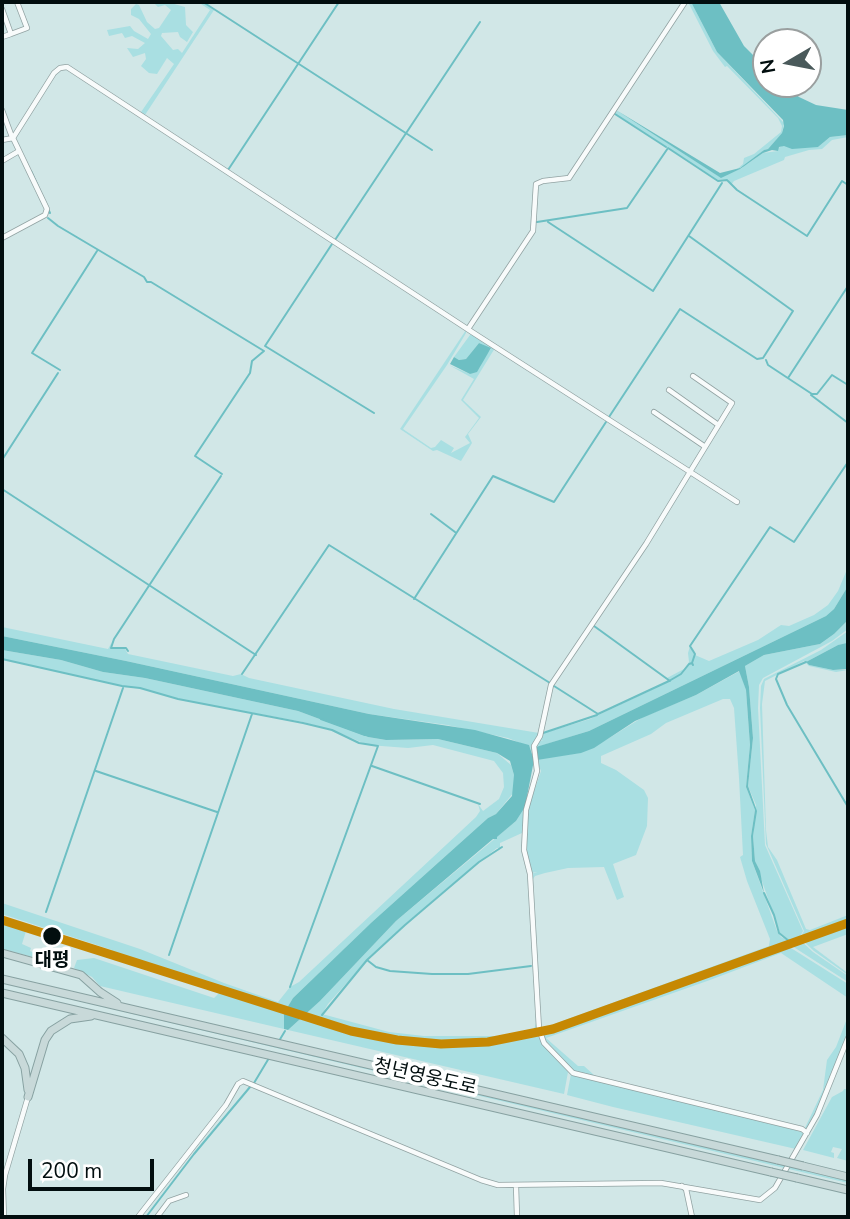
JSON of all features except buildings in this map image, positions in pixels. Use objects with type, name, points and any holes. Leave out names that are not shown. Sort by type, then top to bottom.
[{"type":"highway","points":[[2,953],[81,975],[100,992],[124,1007]]},
{"type":"highway","name":"청년영웅도로","points":[[3,979],[848,1177]]},
{"type":"highway","name":"청년영웅도로","points":[[2,993],[848,1191]]},
{"type":"highway","points":[[28,1097],[45,1040],[51,1031],[70,1019],[103,1016]]},
{"type":"highway","points":[[2,1038],[19,1054],[25,1068],[28,1097]]},
{"type":"street","points":[[2,37],[27,28],[17,2]]},
{"type":"street","points":[[468,329],[533,231],[536,184],[569,178],[685,2]]},
{"type":"street","points":[[2,9],[11,34]]},
{"type":"street","points":[[2,140],[13,138],[54,74],[60,68],[67,67],[690,474],[737,502]]},
{"type":"street","points":[[2,110],[45,203],[46,212],[2,238]]},
{"type":"street","points":[[2,161],[19,151]]},
{"type":"street","points":[[692,376],[732,403],[690,468],[690,474],[548,691],[540,736],[534,749],[537,771],[526,810],[523,833],[530,874],[539,1029],[544,1043],[573,1073],[802,1129],[807,1133]]},
{"type":"street","points":[[669,390],[717,424]]},
{"type":"street","points":[[654,412],[704,446]]},
{"type":"street","points":[[138,1217],[226,1105],[238,1084],[243,1082],[498,1185],[661,1183],[760,1200],[775,1188],[807,1133],[823,1102],[848,1038]]},
{"type":"street","points":[[4,1217],[4,1175],[28,1097]]},
{"type":"street","points":[[516,1185],[517,1217]]},
{"type":"street","points":[[682,1186],[686,1189],[692,1217]]},
{"type":"street","points":[[687,1195],[694,1190],[701,1190]]},
{"type":"street","points":[[157,1217],[169,1200],[186,1195]]},
{"type":"shaded area","points":[[153,2],[167,2],[185,7],[186,25],[193,32],[187,42],[178,32],[162,33],[161,36],[173,50],[178,49],[182,53],[210,10],[198,2],[214,10],[143,118],[139,115],[174,64],[167,58],[157,74],[149,73],[141,66],[146,59],[145,53],[133,57],[127,48],[138,49],[145,43],[132,36],[125,38],[122,33],[109,36],[107,30],[130,26],[148,39],[151,34],[139,19],[131,15],[131,9],[136,4],[139,5],[147,22],[155,29],[159,28],[171,10],[165,5],[158,7]]},
{"type":"shaded area","points":[[688,2],[691,2],[717,52],[752,91],[725,67],[713,51]]},
{"type":"shaded area","points":[[691,2],[719,2],[744,46],[752,54],[752,88],[717,52]]},
{"type":"shaded area","points":[[758,98],[784,123],[782,133],[768,149],[746,165],[763,153],[778,151],[782,146],[818,147],[830,137],[848,137],[832,140],[822,149],[785,157],[784,160],[734,181],[731,185],[728,179],[718,180],[614,113],[616,110],[720,177],[742,168],[743,166],[736,170],[743,164],[744,158],[754,154],[781,132],[782,126],[778,118]]},
{"type":"shaded area","points":[[762,98],[801,98],[816,105],[848,110],[848,135],[830,137],[818,147],[779,147],[778,151],[763,153],[740,169],[721,178],[616,110],[720,173],[740,168],[768,149],[782,133],[783,120]]},
{"type":"shaded area","points":[[466,330],[447,365],[403,429],[431,448],[441,440],[454,448],[451,453],[470,443],[465,437],[479,418],[461,400],[474,379],[449,365],[470,374],[480,367],[491,349],[479,343],[466,359],[459,360],[454,357],[472,334],[495,348],[463,400],[481,417],[468,434],[472,443],[461,461],[437,450],[433,451],[400,429]]},
{"type":"shaded area","points":[[479,343],[491,348],[477,372],[470,374],[450,364],[454,357],[459,360],[466,359]]},
{"type":"shaded area","points":[[848,567],[848,586],[834,609],[826,616],[589,731],[537,747],[535,753],[538,741],[544,740],[538,740],[541,734],[590,719],[670,681],[667,678],[684,669],[689,662],[690,646],[695,655],[709,661],[758,640],[781,625],[789,626],[814,615],[828,605],[838,591]]},
{"type":"shaded area","points":[[848,586],[848,620],[834,634],[820,644],[764,655],[745,666],[753,738],[748,786],[757,811],[753,836],[755,861],[760,871],[764,893],[752,861],[751,836],[755,810],[746,787],[750,745],[746,690],[739,671],[696,695],[635,721],[594,748],[581,753],[537,760],[536,747],[589,731],[826,616],[834,609]]},
{"type":"shaded area","points":[[848,620],[848,629],[832,641],[763,678],[759,685],[758,708],[765,845],[803,931],[799,939],[848,976],[848,982],[792,946],[791,948],[848,984],[848,998],[781,953],[546,1038],[578,1066],[584,1066],[604,1080],[574,1072],[542,1036],[774,952],[770,948],[541,1031],[540,1027],[769,946],[770,939],[740,857],[743,855],[739,778],[734,708],[730,699],[723,699],[666,723],[651,734],[601,756],[601,763],[644,790],[648,798],[647,826],[636,855],[613,864],[624,897],[617,900],[604,867],[568,868],[535,876],[531,882],[531,874],[537,872],[531,873],[524,849],[528,809],[541,771],[536,759],[578,753],[606,740],[643,717],[696,695],[740,671],[746,690],[750,745],[746,787],[755,810],[751,836],[752,861],[777,931],[781,937],[790,941],[780,933],[755,861],[753,836],[756,805],[748,786],[753,738],[745,666],[764,655],[820,644]]},
{"type":"shaded area","points":[[2,627],[108,649],[112,642],[110,648],[125,649],[128,654],[233,676],[241,674],[249,678],[394,709],[539,733],[533,744],[533,755],[530,747],[508,738],[447,725],[369,714],[2,636]]},
{"type":"shaded area","points":[[848,631],[848,644],[838,645],[806,662],[833,670],[848,670],[836,672],[809,666],[804,661],[765,681],[762,704],[768,847],[777,860],[806,929],[810,930],[848,915],[848,920],[805,937],[809,939],[848,925],[848,934],[813,947],[848,975],[800,938],[804,931],[766,844],[760,708],[764,679],[821,650]]},
{"type":"shaded area","points":[[2,636],[369,714],[475,730],[529,745],[534,760],[525,807],[516,821],[497,839],[493,839],[396,921],[320,1001],[288,1030],[284,1029],[284,1013],[293,998],[372,922],[488,818],[496,814],[512,796],[514,775],[510,761],[497,753],[438,739],[386,740],[368,737],[298,711],[145,678],[103,672],[61,660],[2,650]]},
{"type":"shaded area","points":[[847,643],[848,669],[833,670],[806,662],[838,645]]},
{"type":"shaded area","points":[[2,650],[61,660],[103,672],[145,678],[298,711],[368,737],[386,740],[438,739],[497,753],[511,765],[514,792],[496,814],[488,818],[372,922],[293,998],[284,1013],[284,1029],[100,986],[92,977],[74,968],[77,960],[94,958],[214,998],[220,992],[277,1011],[279,1007],[2,914],[2,903],[140,949],[278,1002],[290,987],[299,982],[476,817],[480,811],[478,804],[483,811],[499,799],[504,787],[503,773],[494,761],[433,745],[408,748],[368,745],[332,730],[303,722],[178,699],[141,688],[2,659]]},
{"type":"shaded area","points":[[529,800],[522,833],[500,843],[500,848],[479,862],[405,924],[367,960],[322,1014],[389,1032],[424,1036],[502,1036],[534,1029],[537,1020],[537,1030],[482,1041],[432,1042],[364,1032],[313,1018],[311,1021],[361,1036],[419,1046],[488,1045],[538,1036],[568,1072],[564,1094],[288,1030],[320,1001],[396,921],[516,821]]},
{"type":"shaded area","points":[[2,923],[26,931],[22,944],[45,958],[44,960],[3,949]]},
{"type":"shaded area","points":[[2,983],[783,1165],[848,1183]]},
{"type":"shaded area","points":[[848,1016],[848,1034],[824,1098],[806,1131],[804,1130],[823,1090],[827,1060],[836,1047]]},
{"type":"shaded area","points":[[571,1074],[804,1133],[796,1149],[613,1107],[567,1095]]},
{"type":"shaded area","points":[[848,1089],[848,1161],[837,1158],[842,1149],[833,1147],[831,1152],[834,1153],[834,1158],[803,1150],[832,1097]]},
{"type":"waterway","points":[[203,2],[432,150]]},
{"type":"waterway","points":[[228,170],[339,2]]},
{"type":"waterway","points":[[335,240],[480,22]]},
{"type":"waterway","points":[[615,114],[666,147]]},
{"type":"waterway","points":[[537,222],[627,208],[668,148],[718,181],[727,180],[737,190],[807,236],[842,181],[848,185]]},
{"type":"waterway","points":[[31,171],[50,213]]},
{"type":"waterway","points":[[548,222],[653,291],[722,183]]},
{"type":"waterway","points":[[48,218],[144,277],[147,282],[264,351],[252,361],[250,373],[195,456],[222,474]]},
{"type":"waterway","points":[[609,417],[680,309],[757,359],[763,358],[793,311],[689,236]]},
{"type":"waterway","points":[[332,244],[265,346],[374,413]]},
{"type":"waterway","points":[[60,370],[32,353],[97,251]]},
{"type":"waterway","points":[[788,378],[848,286]]},
{"type":"waterway","points":[[766,360],[768,365],[812,394],[817,394],[832,375],[848,385]]},
{"type":"waterway","points":[[2,460],[58,373]]},
{"type":"waterway","points":[[811,395],[848,423]]},
{"type":"waterway","points":[[414,599],[493,476],[554,502],[606,422]]},
{"type":"waterway","points":[[692,663],[695,654],[690,646],[770,527],[794,542],[848,462]]},
{"type":"waterway","points":[[128,651],[126,648],[111,648],[114,639],[221,476]]},
{"type":"waterway","points":[[2,489],[256,655]]},
{"type":"waterway","points":[[431,514],[455,532]]},
{"type":"waterway","points":[[242,674],[329,545],[550,683]]},
{"type":"waterway","points":[[594,626],[670,681]]},
{"type":"waterway","points":[[2,659],[140,688],[178,699],[303,723],[332,730],[359,743],[378,746],[290,987]]},
{"type":"waterway","points":[[806,662],[778,674],[776,679],[787,705],[848,807]]},
{"type":"waterway","points":[[554,686],[598,714],[669,681],[681,674],[689,664],[693,665]]},
{"type":"waterway","points":[[46,912],[123,688]]},
{"type":"waterway","points":[[169,955],[252,714]]},
{"type":"waterway","points":[[543,733],[597,715]]},
{"type":"waterway","points":[[321,719],[365,735]]},
{"type":"waterway","points":[[372,766],[480,804]]},
{"type":"waterway","points":[[96,771],[217,812]]},
{"type":"waterway","points":[[322,1015],[367,960],[479,862],[502,847]]},
{"type":"waterway","points":[[764,893],[779,933],[789,941]]},
{"type":"waterway","points":[[367,960],[376,967],[390,971],[432,974],[468,974],[531,966]]},
{"type":"waterway","points":[[279,1041],[285,1031]]},
{"type":"waterway","points":[[254,1083],[269,1058]]},
{"type":"waterway","points":[[146,1217],[250,1087]]},
{"type":"transit line","points":[[2,920],[351,1031],[397,1040],[441,1044],[488,1042],[553,1029],[848,923]]},
{"type":"place","name":"대평","points":[[52,936]]}]
